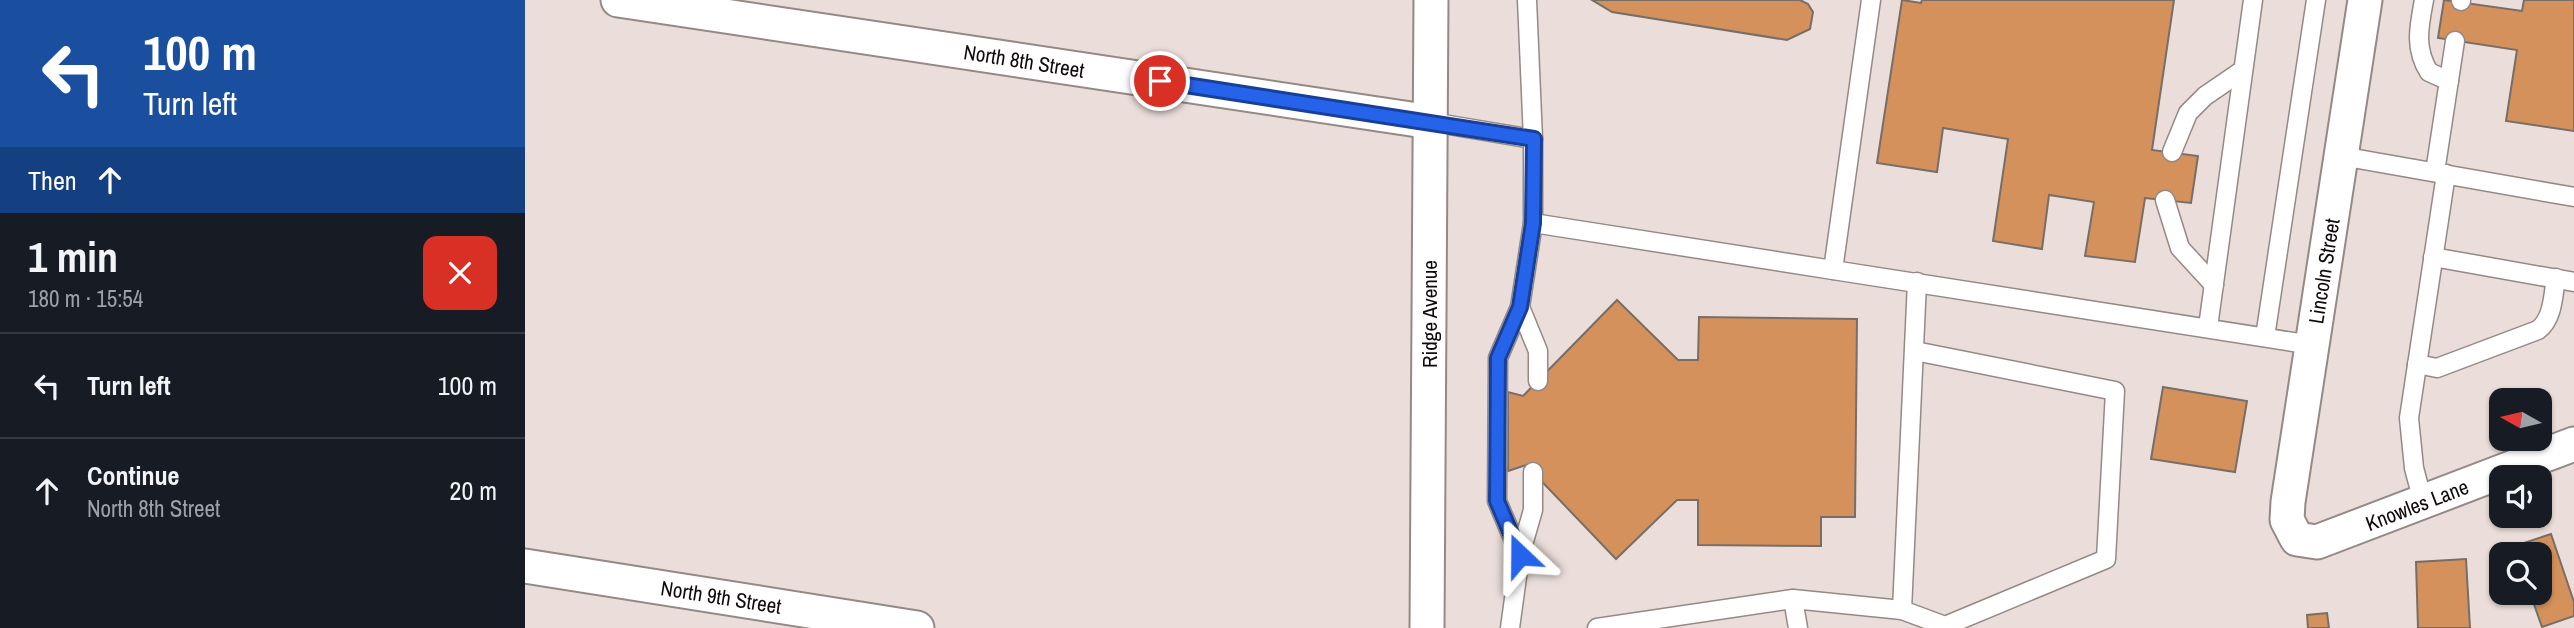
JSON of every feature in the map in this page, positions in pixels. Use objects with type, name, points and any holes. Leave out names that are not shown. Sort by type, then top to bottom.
[{"type":"street","name":"North 8th Street","points":[[618,0],[1431,122]]},
{"type":"street","name":"Ridge Avenue","points":[[1427,628],[1431,0]]},
{"type":"street","name":"Lincoln Street","points":[[2297,539],[2287,520],[2288,502],[2365,0]]},
{"type":"street","name":"Knowles Lane","points":[[2297,539],[2317,542],[2333,537],[2574,444]]},
{"type":"street","name":"North 9th Street","points":[[525,566],[918,628]]},
{"type":"lane","points":[[1520,555],[1497,501],[1498,358],[1520,307],[1533,223],[1534,139],[1527,0]]},
{"type":"lane","points":[[1833,270],[1871,0]]},
{"type":"lane","points":[[2208,327],[2253,0]]},
{"type":"lane","points":[[2265,337],[2316,0]]},
{"type":"lane","points":[[2424,0],[2417,38],[2419,50],[2429,72],[2449,81]]},
{"type":"lane","points":[[2424,502],[2414,468],[2409,418],[2433,257],[2455,41]]},
{"type":"lane","points":[[2172,152],[2188,113],[2205,96],[2243,70]]},
{"type":"lane","points":[[1431,122],[1534,139]]},
{"type":"lane","points":[[2341,156],[2574,197]]},
{"type":"lane","points":[[2165,200],[2180,248],[2214,285]]},
{"type":"lane","points":[[1533,223],[2312,345]]},
{"type":"lane","points":[[2417,365],[2437,368],[2538,330],[2546,325],[2565,280],[2433,257]]},
{"type":"lane","points":[[1902,610],[1917,282]]},
{"type":"lane","points":[[1520,307],[1538,351],[1538,381]]},
{"type":"lane","points":[[1597,628],[1793,599],[1902,610],[1945,626],[2106,559],[2115,391],[1915,351]]},
{"type":"lane","points":[[1510,628],[1520,555],[1533,510],[1533,472]]},
{"type":"lane","points":[[1793,599],[1798,628]]},
{"type":"building","points":[[1592,0],[1800,0],[1808,4],[1813,12],[1810,29],[1787,40],[1612,12]]},
{"type":"building","points":[[1902,0],[1921,3],[1922,0],[2174,0],[2152,150],[2198,156],[2191,203],[2145,198],[2135,262],[2085,256],[2094,202],[2049,195],[2042,249],[1993,241],[2008,139],[1943,128],[1937,172],[1877,163]]},
{"type":"building","points":[[2444,0],[2522,11],[2524,0],[2574,0],[2574,131],[2506,121],[2517,50],[2438,38]]},
{"type":"building","points":[[1617,300],[1678,360],[1698,360],[1699,317],[1857,319],[1855,517],[1821,517],[1821,546],[1698,545],[1698,500],[1677,500],[1616,559],[1526,465],[1508,471],[1508,392],[1523,396]]},
{"type":"building","points":[[2163,387],[2247,401],[2235,472],[2151,459]]},
{"type":"building","points":[[2551,534],[2574,602],[2574,616],[2542,627],[2534,605],[2552,605],[2552,542],[2527,542]]},
{"type":"building","points":[[2466,559],[2470,628],[2418,628],[2416,562]]},
{"type":"building","points":[[2327,613],[2329,628],[2308,628],[2307,615]]},
{"type":"route","points":[[1160,81],[1534,139],[1533,223],[1520,307],[1498,358],[1497,501],[1520,555]]}]
